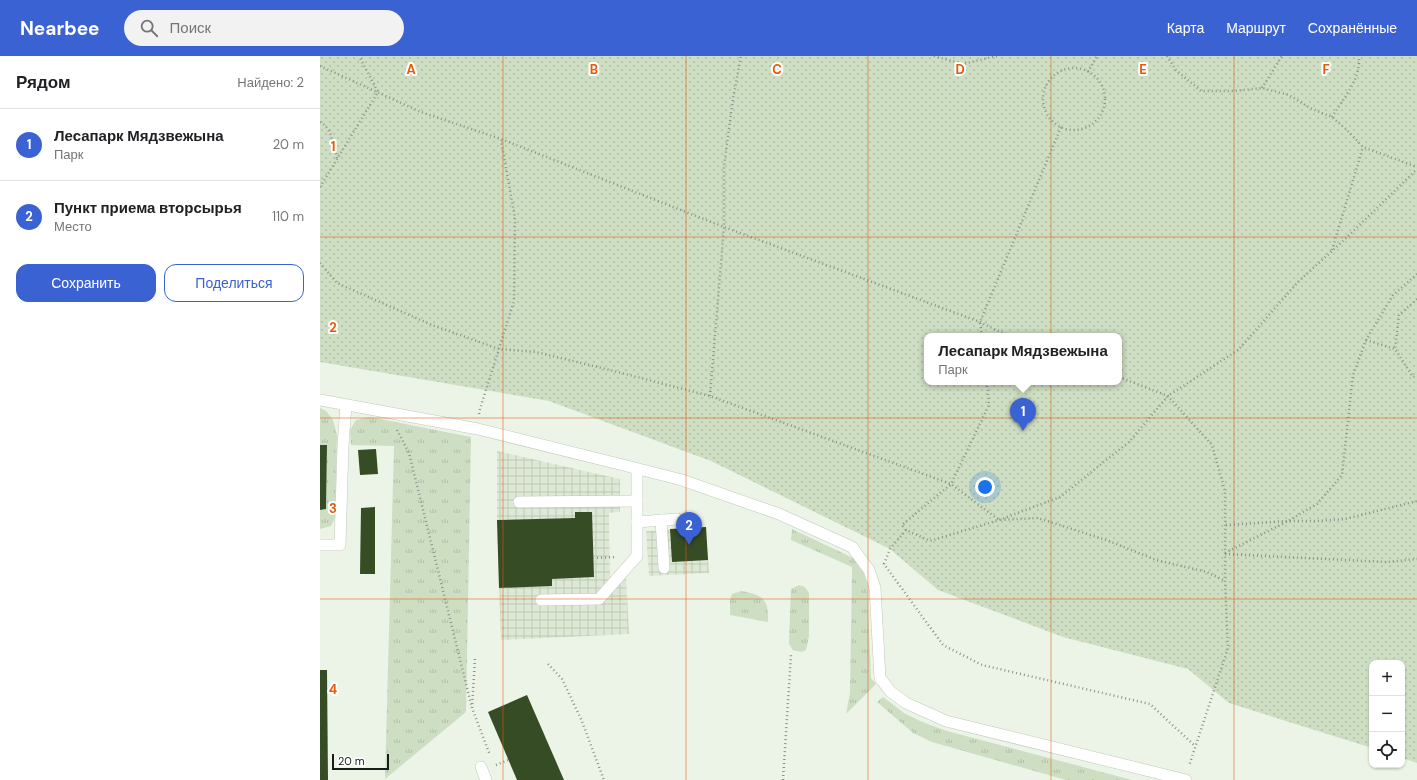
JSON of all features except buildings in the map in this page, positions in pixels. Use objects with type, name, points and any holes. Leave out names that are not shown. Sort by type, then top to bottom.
[{"type":"lane","points":[[320,400],[478,429],[682,480],[779,514],[852,547],[869,570],[875,588],[880,678],[891,692],[906,704],[946,721],[1186,780]]},
{"type":"lane","points":[[320,545],[340,545],[343,445],[346,405]]},
{"type":"lane","points":[[541,600],[599,599],[637,556],[637,469]]},
{"type":"lane","points":[[519,502],[637,501]]},
{"type":"lane","points":[[637,522],[677,519]]},
{"type":"lane","points":[[661,520],[664,568]]},
{"type":"lane","points":[[481,767],[486,780]]},
{"type":"path","points":[[359,56],[378,92]]},
{"type":"path","points":[[710,396],[724,227],[724,166],[733,99],[741,56]]},
{"type":"path","points":[[934,56],[963,64],[997,56]]},
{"type":"path","points":[[1088,72],[1097,56]]},
{"type":"path","points":[[987,385],[989,405],[951,484],[902,525],[906,530],[930,541],[999,520],[1060,497],[1129,442],[1168,396],[1238,350],[1298,282],[1417,168],[1363,147],[1332,117],[1310,108],[1288,94],[1262,88],[1234,91],[1201,91],[1176,70],[1168,56]]},
{"type":"path","points":[[1262,88],[1282,56]]},
{"type":"path","points":[[1332,117],[1353,83],[1360,65],[1359,56]]},
{"type":"path","points":[[320,66],[421,112],[500,139],[724,227],[980,322],[1004,333]]},
{"type":"path","points":[[1079,68],[1097,78],[1100,82],[1105,96],[1104,106],[1100,116],[1094,123],[1085,129],[1075,130],[1064,129],[1061,127],[1055,125],[1048,117],[1044,108],[1043,97],[1045,87],[1051,78],[1059,72],[1079,68]]},
{"type":"path","points":[[320,187],[378,92]]},
{"type":"path","points":[[320,122],[325,124],[331,136],[338,159]]},
{"type":"path","points":[[982,333],[980,322],[1061,127]]},
{"type":"path","points":[[478,429],[480,409],[514,301],[515,218],[500,139]]},
{"type":"path","points":[[1332,251],[1363,147]]},
{"type":"path","points":[[320,263],[337,283],[432,325],[498,349],[536,352],[710,396],[951,484],[999,520],[1038,518],[1109,541],[1156,560],[1207,572],[1225,581]]},
{"type":"path","points":[[1225,554],[1317,504],[1342,476],[1353,374],[1366,340],[1393,295],[1417,274]]},
{"type":"path","points":[[1417,299],[1399,315],[1395,349],[1413,377],[1417,376]]},
{"type":"path","points":[[1366,340],[1395,349]]},
{"type":"path","points":[[1122,378],[1168,396],[1212,445],[1225,490],[1225,581],[1228,648],[1188,767]]},
{"type":"path","points":[[387,412],[409,453],[472,708],[495,766],[508,760]]},
{"type":"path","points":[[1226,525],[1288,521],[1317,522],[1345,519],[1417,501]]},
{"type":"path","points":[[906,530],[890,549],[884,564],[943,645],[982,665],[1150,704],[1195,746]]},
{"type":"path","points":[[1225,554],[1387,562],[1417,559]]},
{"type":"path","points":[[782,780],[791,655]]},
{"type":"path","points":[[472,708],[475,659]]},
{"type":"path","points":[[548,664],[562,679],[581,719],[604,780]]},
{"type":"shaded area","points":[[497,451],[620,479],[620,512],[609,513],[610,576],[626,576],[629,634],[501,640],[497,520]]},
{"type":"shaded area","points":[[706,527],[709,573],[649,576],[646,531]]},
{"type":"green space","points":[[320,56],[1417,56],[1417,763],[1405,759],[1405,660],[1369,660],[1369,747],[1229,703],[1188,669],[1063,637],[938,590],[890,549],[711,461],[549,401],[320,362]]},
{"type":"green space","points":[[320,408],[326,411],[333,420],[337,435],[335,518],[331,526],[320,529],[320,510],[326,509],[327,445],[320,445]]},
{"type":"green space","points":[[370,417],[471,437],[466,712],[385,779],[394,446],[351,445],[350,430],[356,420]]},
{"type":"green space","points":[[792,529],[853,558],[864,574],[867,583],[871,678],[876,684],[846,714],[850,693],[852,567],[791,540]]},
{"type":"green space","points":[[799,585],[805,587],[809,593],[809,636],[806,650],[801,652],[793,650],[789,644],[791,589]]},
{"type":"green space","points":[[741,591],[754,594],[763,599],[767,608],[768,622],[730,615],[730,600],[732,594]]},
{"type":"green space","points":[[883,697],[904,713],[922,722],[947,731],[1132,780],[1066,780],[932,742],[913,733],[877,702]]},
{"type":"place","name":"Лесапарк Мядзвежына","points":[[1023,431]]},
{"type":"place","name":"Пункт приема вторсырья","points":[[689,545]]}]
